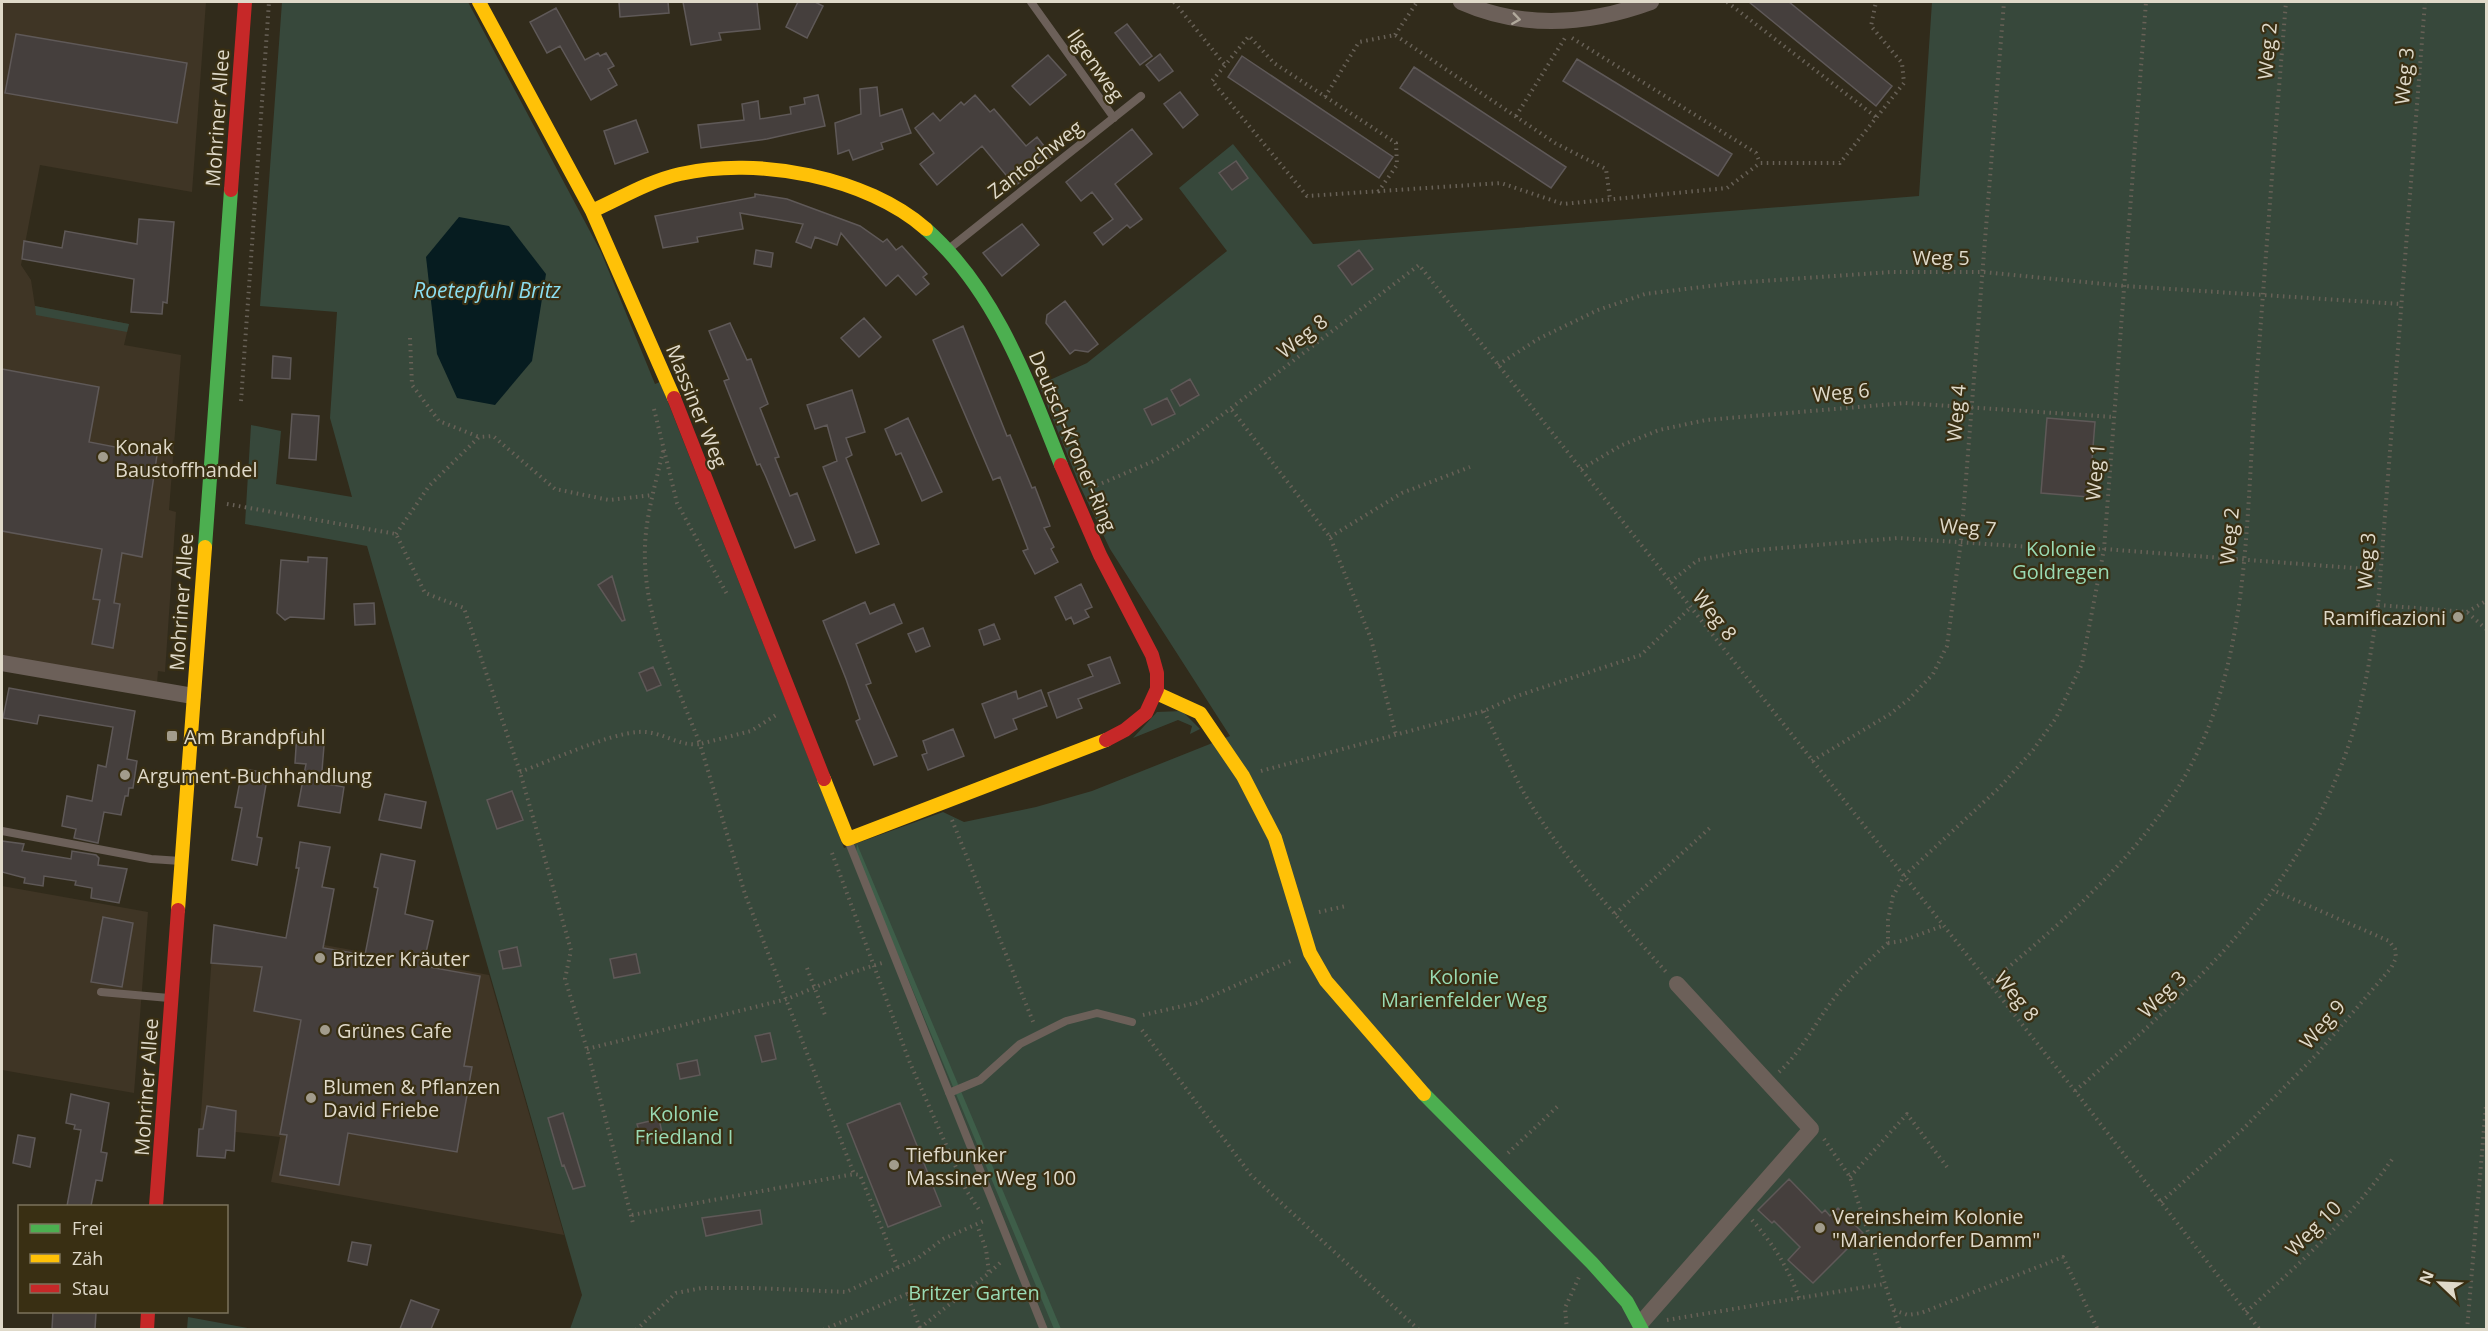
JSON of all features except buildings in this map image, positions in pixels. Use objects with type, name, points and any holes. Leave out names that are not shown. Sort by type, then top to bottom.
[{"type":"street","name":"Mohriner Allee","points":[[156,1205],[245,2]]},
{"type":"street","name":"Massiner Weg","points":[[480,2],[592,211],[669,386],[848,839]]},
{"type":"street","points":[[1461,2],[1482,11],[1510,18],[1569,22],[1599,19],[1651,2]]},
{"type":"street","name":"Deutsch-Kroner-Ring","points":[[592,211],[664,178],[693,171],[759,170],[793,172],[833,179],[869,190],[915,216],[950,248],[975,280],[1013,348],[1084,522],[1152,655],[1156,667],[1156,693],[1143,720],[1122,734],[848,839]]},
{"type":"street","points":[[2,663],[193,696]]},
{"type":"street","points":[[1156,693],[1200,713],[1243,776],[1275,838],[1310,953],[1326,981],[1366,1030],[1495,1166],[1592,1263],[1627,1302],[1641,1327],[1811,1129],[1677,984]]},
{"type":"street","points":[[147,1329],[148,1313]]},
{"type":"lane","name":"Ilgenweg","points":[[1031,2],[1114,118]]},
{"type":"lane","name":"Zantochweg","points":[[950,248],[1141,96]]},
{"type":"lane","points":[[2,831],[151,859],[183,861]]},
{"type":"lane","points":[[848,839],[996,1215],[1044,1329]]},
{"type":"lane","points":[[101,993],[172,999]]},
{"type":"lane","points":[[949,1093],[980,1080],[1020,1044],[1066,1021],[1097,1013],[1132,1022]]},
{"type":"path","points":[[241,400],[269,2]]},
{"type":"path","points":[[1174,2],[1225,65]]},
{"type":"path","points":[[1395,35],[1417,2]]},
{"type":"path","points":[[1727,2],[1876,117]]},
{"type":"path","points":[[1378,192],[1397,165],[1396,143],[1274,63],[1249,36],[1212,81],[1307,196],[1378,192],[1501,183],[1563,204],[1727,188],[1760,163],[1840,163],[1904,83],[1902,63],[1871,26],[1876,2]]},
{"type":"path","name":"Weg 4","points":[[1812,761],[1890,714],[1933,674],[1947,646],[1961,541],[2004,2]]},
{"type":"path","name":"Weg 1","points":[[1904,876],[1999,788],[2033,750],[2056,717],[2082,664],[2090,637],[2103,549],[2146,2]]},
{"type":"path","name":"Weg 2","points":[[1988,984],[2044,938],[2092,892],[2140,838],[2175,791],[2198,751],[2230,663],[2243,561],[2286,2]]},
{"type":"path","name":"Weg 3","points":[[2075,1091],[2154,1023],[2209,969],[2275,891],[2332,787],[2348,748],[2367,675],[2378,605],[2425,2]]},
{"type":"path","points":[[1516,116],[1568,34],[1756,153],[1760,163]]},
{"type":"path","points":[[1325,97],[1359,42],[1395,35],[1555,142],[1606,169],[1610,199]]},
{"type":"path","name":"Weg 8","points":[[1074,495],[1156,460],[1232,410],[1419,266],[2075,1091],[2260,1329]]},
{"type":"path","name":"Weg 5","points":[[1498,365],[1538,339],[1598,310],[1645,294],[1734,283],[1891,272],[1983,272],[2125,286],[2401,304]]},
{"type":"path","points":[[410,338],[412,385],[439,421],[479,437],[493,436],[555,489],[609,500],[653,495]]},
{"type":"path","points":[[669,386],[653,394],[652,403],[677,503],[729,597]]},
{"type":"path","name":"Weg 6","points":[[1581,469],[1622,445],[1659,430],[1706,420],[1905,403],[2114,417]]},
{"type":"path","points":[[1232,410],[1330,537],[1371,639],[1396,735]]},
{"type":"path","points":[[396,534],[429,486],[479,437]]},
{"type":"path","points":[[663,450],[646,531],[645,563],[651,618],[700,744],[745,894],[854,1174]]},
{"type":"path","points":[[1330,537],[1402,493],[1470,467]]},
{"type":"path","points":[[208,503],[246,506],[396,534]]},
{"type":"path","points":[[396,534],[425,593],[464,608],[520,772],[571,951],[565,979],[587,1049],[633,1223]]},
{"type":"path","name":"Weg 7","points":[[1670,582],[1698,560],[1746,551],[1898,538],[2075,550],[2103,549],[2380,570]]},
{"type":"path","points":[[2378,605],[2467,612],[2487,601]]},
{"type":"path","points":[[1243,776],[1484,711],[1516,696],[1641,655],[1690,608]]},
{"type":"path","points":[[2467,612],[2487,629]]},
{"type":"path","points":[[772,704],[781,726]]},
{"type":"path","points":[[1484,711],[1525,794],[1576,869],[1677,984]]},
{"type":"path","points":[[520,772],[638,732],[662,734],[690,745],[700,744],[751,731],[776,715]]},
{"type":"path","points":[[953,811],[951,817],[1038,1034]]},
{"type":"path","points":[[1615,914],[1712,826]]},
{"type":"path","points":[[829,846],[860,933],[876,965],[885,998],[910,1063],[966,1190],[986,1220]]},
{"type":"path","points":[[1888,943],[1888,920],[1893,896],[1904,876]]},
{"type":"path","name":"Weg 9","points":[[2161,1202],[2274,1099],[2391,968],[2396,958],[2395,949],[2389,940],[2275,891]]},
{"type":"path","points":[[1298,917],[1346,906]]},
{"type":"path","points":[[1768,1082],[1792,1060],[1833,1000],[1854,975],[1888,943],[1902,941],[1942,926]]},
{"type":"path","points":[[1310,953],[1196,1003],[1140,1016],[1132,1022],[1147,1034],[1166,1066],[1251,1175],[1419,1329]]},
{"type":"path","points":[[587,1049],[787,999],[847,974],[896,959]]},
{"type":"path","points":[[807,968],[825,1015]]},
{"type":"path","points":[[2467,1329],[2487,1105]]},
{"type":"path","points":[[1495,1166],[1558,1106]]},
{"type":"path","points":[[1850,1177],[1907,1114],[1947,1167]]},
{"type":"path","points":[[1811,1129],[1819,1132],[1850,1177],[1900,1329]]},
{"type":"path","name":"Weg 10","points":[[2246,1312],[2328,1238],[2354,1209],[2393,1158]]},
{"type":"path","points":[[632,1215],[854,1174],[860,1175],[898,1268]]},
{"type":"path","points":[[1742,1210],[1772,1243],[1790,1272],[1799,1298]]},
{"type":"path","points":[[636,1329],[676,1293],[702,1288],[846,1292],[918,1258],[943,1239],[996,1215]]},
{"type":"path","points":[[977,1225],[986,1249],[989,1273]]},
{"type":"path","points":[[1894,1310],[1908,1315],[1921,1313],[2063,1257],[2098,1329]]},
{"type":"path","points":[[823,1329],[907,1294],[920,1328],[1002,1262]]},
{"type":"path","points":[[1567,1329],[1564,1308],[1569,1295],[1592,1263]]},
{"type":"path","points":[[1641,1327],[1884,1284]]},
{"type":"shaded area","points":[[2,2],[206,2],[192,192],[40,165],[21,265],[31,280],[35,306],[129,324],[124,345],[181,355],[169,510],[176,512],[165,672],[158,671],[157,684],[2,656]]},
{"type":"shaded area","points":[[2,886],[148,912],[134,1093],[2,1070]]},
{"type":"shaded area","points":[[214,925],[489,975],[564,1235],[271,1182],[280,1137],[200,1128]]},
{"type":"green space","points":[[282,2],[468,2],[601,252],[655,384],[660,382],[844,848],[943,812],[964,822],[1036,807],[1092,791],[1230,736],[1110,549],[1080,486],[1039,385],[1087,363],[1227,251],[1179,188],[1233,144],[1313,244],[1919,196],[1932,2],[2486,2],[2486,1329],[570,1329],[582,1295],[367,546],[245,524],[251,425],[281,431],[276,484],[352,497],[330,418],[337,312],[260,306]]},
{"type":"green space","points":[[35,306],[129,324],[127,332],[36,315]]},
{"type":"green space","points":[[1182,711],[1200,729],[1190,734],[1192,726],[1178,720],[1133,738],[1157,712]]},
{"type":"green space","points":[[857,844],[1061,1329],[1054,1329],[856,854]]},
{"type":"green space","points":[[188,1317],[253,1329],[187,1329]]},
{"type":"water","name":"Roetepfuhl Britz","points":[[459,217],[509,226],[546,274],[532,361],[495,405],[457,398],[437,354],[426,257]]},
{"type":"traffic: fast","points":[[205,547],[231,190]]},
{"type":"traffic: fast","points":[[926,229],[951,253],[991,309],[1022,369],[1061,465]]},
{"type":"traffic: fast","points":[[1424,1094],[1592,1263],[1627,1302],[1642,1330]]},
{"type":"traffic: slow","points":[[479,2],[592,211],[674,398]]},
{"type":"traffic: slow","points":[[592,211],[646,185],[669,177],[710,169],[743,168],[810,175],[843,184],[902,211],[926,229]]},
{"type":"traffic: slow","points":[[178,910],[205,547]]},
{"type":"traffic: slow","points":[[1156,693],[1200,713],[1243,776],[1275,838],[1310,953],[1326,981],[1424,1094]]},
{"type":"traffic: slow","points":[[824,779],[848,839],[1106,740]]},
{"type":"traffic: jam","points":[[231,190],[245,2]]},
{"type":"traffic: jam","points":[[674,398],[824,779]]},
{"type":"traffic: jam","points":[[1061,465],[1100,555],[1152,655],[1157,673],[1157,689],[1146,713],[1125,730],[1106,740]]},
{"type":"traffic: jam","points":[[156,1205],[178,910]]},
{"type":"traffic: jam","points":[[147,1330],[148,1313]]},
{"type":"place","name":"Konak Baustoffhandel","points":[[103,457]]},
{"type":"place","name":"Ramificazioni","points":[[2458,617]]},
{"type":"place","name":"Am Brandpfuhl","points":[[172,736]]},
{"type":"place","name":"Argument-Buchhandlung","points":[[125,775]]},
{"type":"place","name":"Britzer Kräuter","points":[[320,958]]},
{"type":"place","name":"Grünes Cafe","points":[[325,1030]]},
{"type":"place","name":"Blumen & Pflanzen David Friebe","points":[[311,1098]]},
{"type":"place","name":"Tiefbunker Massiner Weg 100","points":[[894,1165]]},
{"type":"place","name":"Vereinsheim Kolonie \"Mariendorfer Damm\"","points":[[1820,1228]]},
{"type":"park label","name":"Kolonie Goldregen","points":[[2061,560]]},
{"type":"park label","name":"Kolonie Marienfelder Weg","points":[[1464,988]]},
{"type":"park label","name":"Kolonie Friedland I","points":[[684,1124]]},
{"type":"park label","name":"Britzer Garten","points":[[974,1292]]}]
